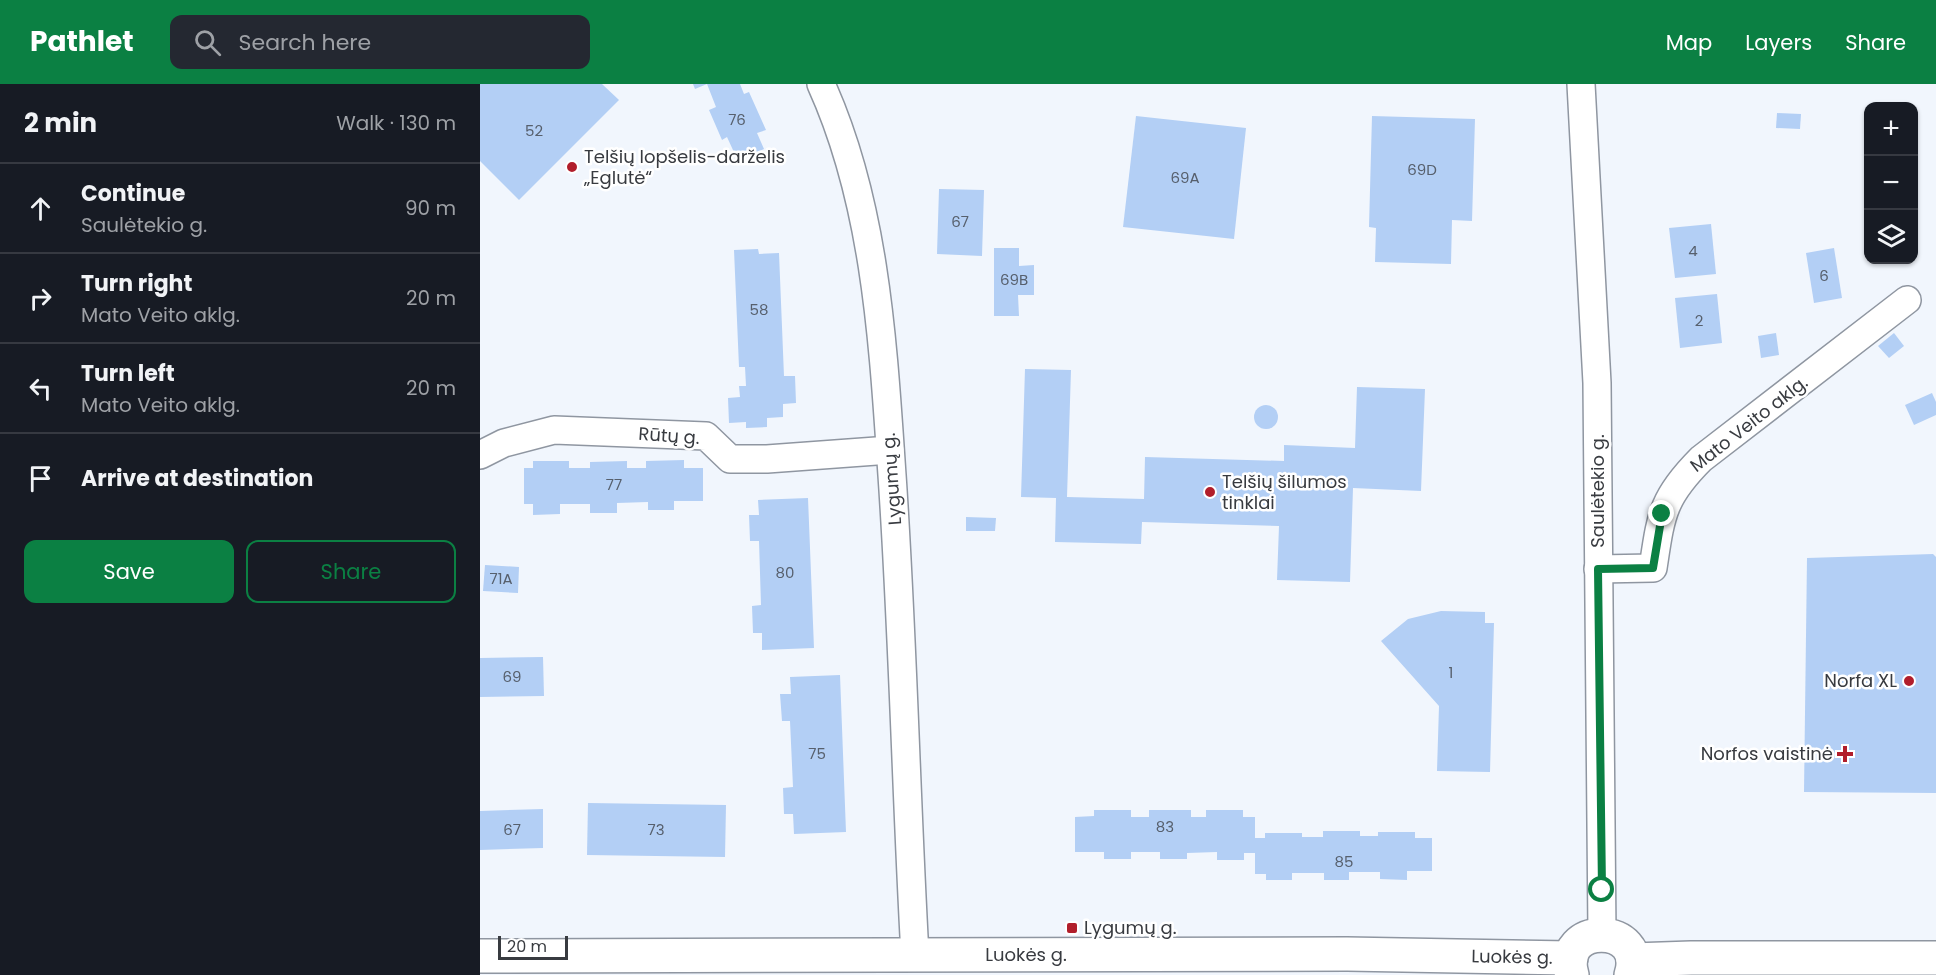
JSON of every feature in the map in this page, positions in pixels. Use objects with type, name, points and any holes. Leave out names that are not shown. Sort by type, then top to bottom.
[{"type":"main road","name":"Luokės g.","points":[[480,956],[1347,954],[1572,966],[1582,940],[1602,934]]},
{"type":"main road","points":[[1602,934],[1622,942],[1632,968],[1691,958],[1936,958]]},
{"type":"street","name":"Lygumų g.","points":[[821,84],[833,111],[854,174],[882,341],[899,580],[905,782],[915,955]]},
{"type":"street","name":"Saulėtekio g.","points":[[1581,84],[1597,383],[1602,934]]},
{"type":"street","name":"Mato Veito aklg.","points":[[1598,569],[1653,568],[1662,514],[1681,479],[1701,459],[1907,300]]},
{"type":"street","name":"Rūtų g.","points":[[480,455],[504,443],[554,430],[706,436],[730,459],[767,459],[890,450]]},
{"type":"building","points":[[480,84],[602,84],[619,100],[519,200],[480,161]]},
{"type":"building","points":[[693,84],[707,84],[695,89]]},
{"type":"building","points":[[707,84],[740,84],[744,94],[749,92],[766,130],[757,133],[764,149],[738,161],[727,137],[722,140],[709,110],[716,107]]},
{"type":"building","points":[[1777,113],[1801,114],[1800,129],[1776,128]]},
{"type":"building","points":[[1136,116],[1246,128],[1234,239],[1123,227]]},
{"type":"building","points":[[1372,116],[1475,119],[1472,221],[1452,220],[1451,264],[1375,262],[1376,228],[1369,227]]},
{"type":"building","points":[[939,189],[984,190],[982,256],[937,254]]},
{"type":"building","points":[[1711,224],[1716,274],[1675,278],[1669,228]]},
{"type":"building","points":[[994,248],[1019,248],[1019,266],[1034,265],[1034,295],[1018,295],[1019,316],[994,316]]},
{"type":"building","points":[[1834,248],[1842,298],[1814,303],[1806,253]]},
{"type":"building","points":[[758,249],[759,254],[779,253],[784,376],[795,376],[796,403],[783,404],[783,417],[767,418],[767,427],[746,428],[746,422],[729,423],[728,398],[740,397],[739,386],[746,386],[745,367],[739,367],[734,250]]},
{"type":"building","points":[[1717,294],[1722,343],[1680,348],[1675,298]]},
{"type":"building","points":[[1776,333],[1779,355],[1761,358],[1758,336]]},
{"type":"building","points":[[1894,333],[1904,346],[1889,358],[1878,346]]},
{"type":"building","points":[[1025,369],[1071,370],[1067,497],[1144,499],[1145,457],[1284,461],[1284,445],[1355,448],[1357,387],[1425,389],[1421,491],[1353,488],[1350,582],[1277,580],[1279,526],[1142,522],[1141,544],[1055,542],[1056,498],[1021,497]]},
{"type":"building","points":[[1932,393],[1936,402],[1936,415],[1914,425],[1905,405]]},
{"type":"building","points":[[1266,405],[1275,408],[1278,417],[1275,426],[1266,429],[1257,426],[1254,417],[1257,408]]},
{"type":"building","points":[[684,460],[684,468],[703,468],[703,501],[674,501],[674,510],[648,510],[648,502],[617,503],[617,513],[590,513],[590,504],[560,504],[560,514],[533,515],[533,504],[524,504],[524,468],[533,468],[533,461],[569,461],[569,468],[590,468],[590,462],[627,461],[627,468],[646,468],[646,461]]},
{"type":"building","points":[[808,498],[814,648],[762,650],[762,633],[753,633],[752,606],[761,605],[759,541],[750,541],[749,515],[759,515],[758,500]]},
{"type":"building","points":[[966,517],[996,518],[995,531],[966,531]]},
{"type":"building","points":[[1933,554],[1936,557],[1936,793],[1804,792],[1807,558]]},
{"type":"building","points":[[485,565],[519,567],[518,593],[483,591]]},
{"type":"building","points":[[1441,611],[1485,612],[1485,623],[1494,623],[1490,772],[1437,771],[1439,706],[1381,641],[1408,619]]},
{"type":"building","points":[[543,657],[544,696],[480,697],[480,658]]},
{"type":"building","points":[[840,675],[846,832],[794,834],[793,814],[784,814],[783,788],[793,787],[790,721],[782,721],[780,694],[791,694],[790,677]]},
{"type":"building","points":[[588,803],[726,805],[725,857],[587,855]]},
{"type":"building","points":[[543,809],[543,848],[480,850],[480,811]]},
{"type":"building","points":[[1094,810],[1131,810],[1131,817],[1149,817],[1149,810],[1191,810],[1191,817],[1206,817],[1206,810],[1243,810],[1243,817],[1255,817],[1255,838],[1265,838],[1265,833],[1302,833],[1302,837],[1323,837],[1323,831],[1360,831],[1360,836],[1378,836],[1378,832],[1415,832],[1415,838],[1432,838],[1432,871],[1407,871],[1407,880],[1380,879],[1380,872],[1349,872],[1349,880],[1324,880],[1324,873],[1292,873],[1292,880],[1266,880],[1266,874],[1255,874],[1255,853],[1244,853],[1244,860],[1217,860],[1217,852],[1187,853],[1187,859],[1160,859],[1160,852],[1131,852],[1131,859],[1104,859],[1104,852],[1075,852],[1075,817],[1094,816]]},
{"type":"place","name":"Telšių lopšelis-darželis „Eglutė“","points":[[572,167]]},
{"type":"place","name":"Telšių šilumos tinklai","points":[[1210,492]]},
{"type":"place","name":"Norfa XL","points":[[1909,681]]},
{"type":"place","name":"Norfos vaistinė","points":[[1845,754]]},
{"type":"place","name":"Lygumų g.","points":[[1072,928]]},
{"type":"route","points":[[1602,890],[1598,569],[1653,568],[1662,514]]}]
